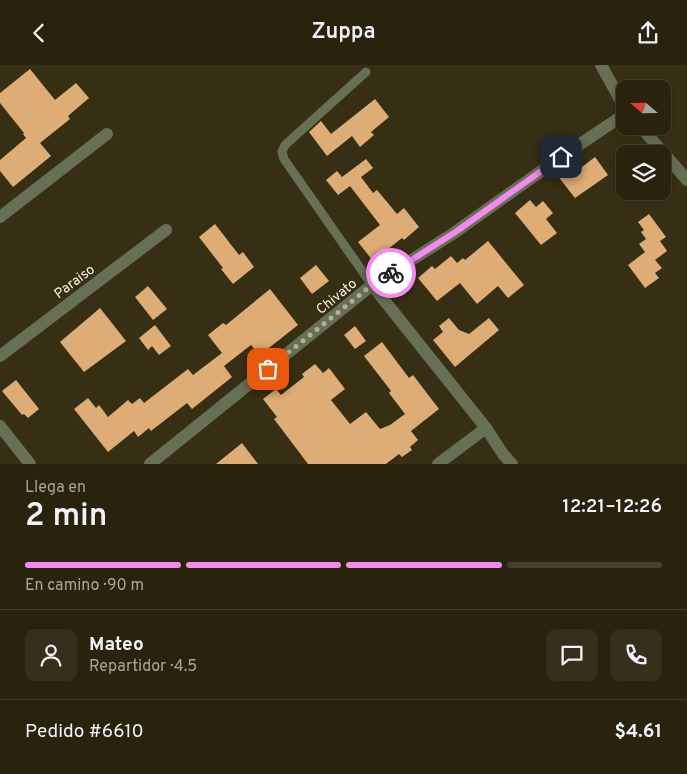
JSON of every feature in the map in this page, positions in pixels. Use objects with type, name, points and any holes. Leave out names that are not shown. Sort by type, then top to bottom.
[{"type":"street","points":[[601,65],[616,92]]},
{"type":"street","name":"Chivato","points":[[150,464],[372,285],[454,233],[616,120]]},
{"type":"street","points":[[0,217],[107,134]]},
{"type":"street","points":[[648,135],[687,180]]},
{"type":"street","name":"Paraiso","points":[[0,356],[166,230]]},
{"type":"street","points":[[372,285],[486,428],[512,464]]},
{"type":"street","points":[[0,426],[30,464]]},
{"type":"street","points":[[438,464],[486,428]]},
{"type":"lane","points":[[366,72],[285,145],[282,152],[284,159],[372,285]]},
{"type":"building","points":[[30,69],[55,100],[76,83],[89,98],[68,116],[70,119],[40,143],[51,156],[13,187],[0,171],[0,160],[26,138],[0,103],[0,93]]},
{"type":"building","points":[[375,99],[389,117],[371,132],[374,135],[360,147],[352,136],[327,156],[309,132],[321,121],[331,134]]},
{"type":"building","points":[[595,157],[608,175],[575,198],[557,175],[570,166],[574,173]]},
{"type":"building","points":[[366,159],[373,168],[361,177],[373,193],[377,190],[397,214],[404,208],[419,227],[404,240],[402,238],[373,261],[358,242],[380,225],[350,186],[338,195],[326,180],[337,171],[342,177]]},
{"type":"building","points":[[530,200],[536,207],[543,201],[553,213],[546,219],[557,233],[541,245],[515,213]]},
{"type":"building","points":[[649,214],[666,237],[660,241],[667,251],[655,260],[662,268],[655,273],[659,278],[645,288],[628,265],[645,252],[639,244],[646,239],[641,232],[644,230],[638,222]]},
{"type":"building","points":[[215,224],[239,255],[243,252],[254,267],[233,284],[199,237]]},
{"type":"building","points":[[488,241],[524,285],[508,298],[498,286],[477,304],[460,283],[437,301],[418,278],[432,266],[435,269],[451,256],[457,263],[463,258],[465,260]]},
{"type":"building","points":[[316,265],[329,281],[312,294],[300,278]]},
{"type":"building","points":[[148,286],[167,309],[153,320],[135,297]]},
{"type":"building","points":[[270,289],[298,325],[260,355],[251,345],[224,366],[232,377],[192,409],[187,403],[151,431],[149,428],[138,437],[134,431],[108,452],[74,409],[88,398],[96,408],[99,405],[108,417],[128,400],[132,404],[140,398],[144,403],[188,369],[193,375],[222,353],[208,335],[223,323],[226,325]]},
{"type":"building","points":[[100,308],[126,341],[84,372],[60,342]]},
{"type":"building","points":[[449,318],[459,330],[469,334],[489,318],[499,330],[455,367],[433,340],[443,332],[439,326]]},
{"type":"building","points":[[155,325],[171,346],[159,355],[152,346],[148,350],[139,338]]},
{"type":"building","points":[[355,326],[366,341],[355,349],[344,335]]},
{"type":"building","points":[[382,342],[409,378],[413,375],[439,409],[411,431],[418,440],[410,447],[412,450],[402,457],[399,454],[386,464],[308,464],[274,419],[277,417],[263,399],[276,389],[281,395],[304,377],[302,374],[315,364],[323,373],[329,368],[345,389],[331,400],[350,424],[366,412],[380,429],[390,425],[405,414],[389,393],[391,391],[364,356]]},
{"type":"building","points":[[16,380],[39,409],[28,418],[24,414],[22,415],[2,391]]},
{"type":"building","points":[[242,443],[258,464],[216,464]]},
{"type":"way so far","points":[[268,369],[372,285],[391,273]]},
{"type":"route","points":[[391,273],[454,233],[561,157]]}]
